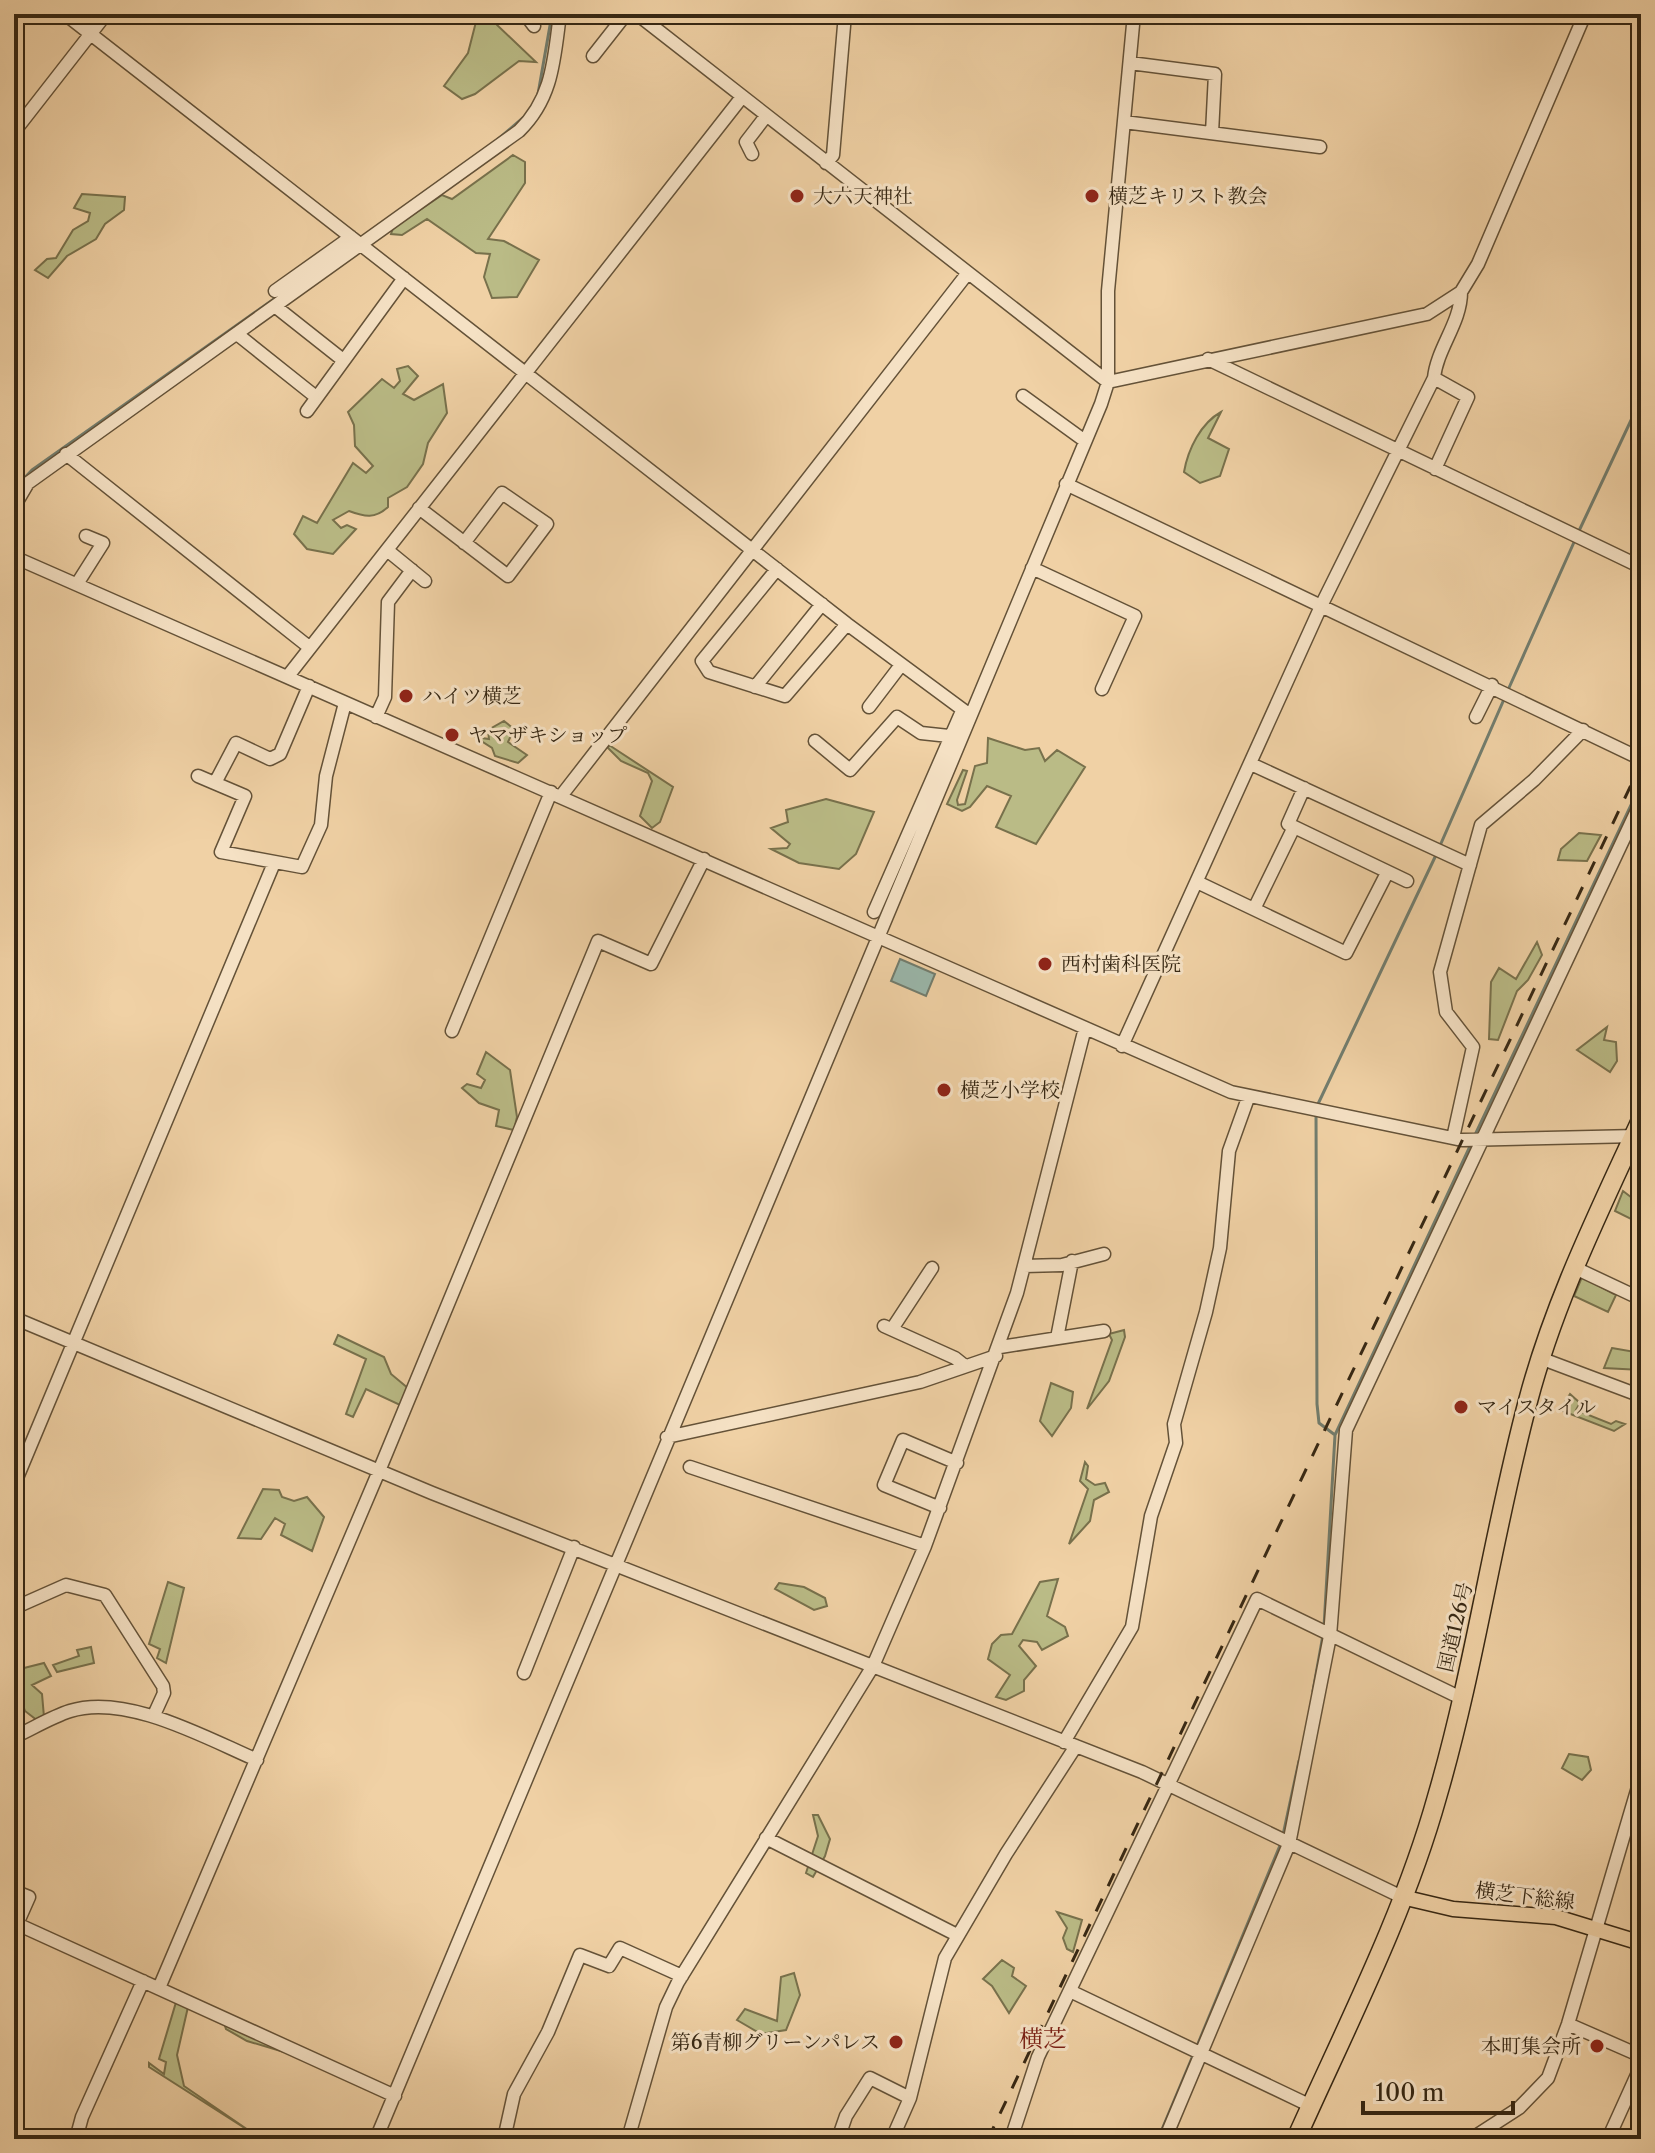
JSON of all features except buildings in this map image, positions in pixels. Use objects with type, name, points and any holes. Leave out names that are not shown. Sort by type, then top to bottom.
[{"type":"highway","name":"国道126号","points":[[1296,2139],[1402,1897],[1437,1797],[1540,1358],[1573,1267],[1639,1131]]},
{"type":"main road","name":"横芝下総線","points":[[1402,1897],[1453,1909],[1528,1913],[1597,1927],[1641,1943]]},
{"type":"street","points":[[65,14],[754,552],[966,713]]},
{"type":"street","points":[[14,132],[106,14]]},
{"type":"street","points":[[525,14],[534,26]]},
{"type":"street","points":[[275,291],[356,241],[533,117],[542,103],[553,68],[560,14]]},
{"type":"street","points":[[593,56],[626,14]]},
{"type":"street","points":[[637,14],[1108,382]]},
{"type":"street","points":[[826,163],[833,155],[845,14]]},
{"type":"street","points":[[376,2139],[879,935],[966,713],[1032,568],[1108,382],[1108,291],[1134,14]]},
{"type":"street","points":[[1108,382],[1427,314],[1461,292],[1478,264],[1585,14]]},
{"type":"street","points":[[1130,63],[1215,74],[1212,133]]},
{"type":"street","points":[[288,676],[742,97]]},
{"type":"street","points":[[752,154],[746,142],[766,116]]},
{"type":"street","points":[[1124,122],[1320,147]]},
{"type":"street","points":[[14,522],[22,490],[66,454],[276,307],[356,241]]},
{"type":"street","points":[[452,1031],[556,794],[754,552],[967,274]]},
{"type":"street","points":[[307,411],[404,278]]},
{"type":"street","points":[[1122,1046],[1322,604],[1434,378],[1436,363],[1461,305],[1461,292]]},
{"type":"street","points":[[276,307],[343,360]]},
{"type":"street","points":[[237,334],[316,397]]},
{"type":"street","points":[[1208,359],[1641,567]]},
{"type":"street","points":[[1434,378],[1468,397],[1435,469]]},
{"type":"street","points":[[1023,396],[1085,441]]},
{"type":"street","points":[[66,454],[309,647]]},
{"type":"street","points":[[1066,484],[1492,685],[1641,759]]},
{"type":"street","points":[[419,508],[464,543],[508,576],[547,524],[502,493],[464,543]]},
{"type":"street","points":[[77,584],[103,543],[86,536]]},
{"type":"street","points":[[387,550],[425,581]]},
{"type":"street","points":[[14,557],[879,935],[1122,1046],[1248,1098],[1481,1142],[1639,1131]]},
{"type":"street","points":[[1032,568],[1135,616],[1102,689]]},
{"type":"street","points":[[777,569],[702,661],[709,672],[785,696],[847,624]]},
{"type":"street","points":[[376,717],[385,697],[388,602],[412,570]]},
{"type":"street","points":[[755,687],[822,604]]},
{"type":"street","points":[[869,707],[901,665]]},
{"type":"street","points":[[1476,717],[1492,685]]},
{"type":"street","points":[[215,783],[236,743],[270,759],[280,754],[309,686]]},
{"type":"street","points":[[198,776],[245,796],[221,852],[302,867],[321,825],[326,776],[345,703]]},
{"type":"street","points":[[874,912],[949,736],[966,713]]},
{"type":"street","points":[[815,741],[850,770],[897,717],[921,733],[949,736]]},
{"type":"street","points":[[1459,1139],[1473,1047],[1446,1012],[1440,972],[1481,825],[1534,780],[1583,730]]},
{"type":"street","points":[[1251,764],[1470,865]]},
{"type":"street","points":[[1304,788],[1288,824],[1407,881]]},
{"type":"street","points":[[1165,2139],[1285,1842],[1330,1636],[1346,1430],[1641,802]]},
{"type":"street","points":[[1254,909],[1294,827]]},
{"type":"street","points":[[159,1988],[379,1471],[598,941],[651,964],[704,859]]},
{"type":"street","points":[[14,1485],[274,863]]},
{"type":"street","points":[[1197,882],[1346,953],[1387,873]]},
{"type":"street","points":[[628,2139],[666,2007],[682,1976],[873,1666],[925,1546],[998,1352],[1024,1266],[1085,1028]]},
{"type":"street","points":[[892,2139],[910,2098],[941,1972],[957,1935],[1070,1744],[1132,1627],[1151,1516],[1176,1443],[1174,1424],[1206,1312],[1220,1248],[1229,1151],[1248,1098]]},
{"type":"street","points":[[1024,1266],[1062,1265],[1104,1254]]},
{"type":"street","points":[[1057,1338],[1072,1261]]},
{"type":"street","points":[[1573,1267],[1641,1299]]},
{"type":"street","points":[[932,1268],[888,1327],[955,1358],[965,1366]]},
{"type":"street","points":[[14,1318],[379,1471],[1142,1772],[1402,1897]]},
{"type":"street","points":[[667,1437],[920,1382],[998,1352],[1104,1331]]},
{"type":"street","points":[[1540,1358],[1641,1396]]},
{"type":"street","points":[[940,1508],[884,1485],[903,1440],[957,1463]]},
{"type":"street","points":[[690,1467],[925,1546]]},
{"type":"street","points":[[524,1673],[574,1547]]},
{"type":"street","points":[[14,1608],[66,1585],[105,1595],[163,1686],[164,1693],[154,1715]]},
{"type":"street","points":[[1011,2139],[1038,2057],[1257,1599],[1461,1698]]},
{"type":"street","points":[[14,1737],[72,1710],[123,1709],[154,1715],[257,1760]]},
{"type":"street","points":[[1471,2139],[1535,2093],[1548,2078],[1568,2024],[1641,1777]]},
{"type":"street","points":[[766,1838],[957,1935]]},
{"type":"street","points":[[14,1891],[29,1897],[15,1927],[159,1988],[395,2096]]},
{"type":"street","points":[[504,2139],[514,2094],[548,2032],[580,1955],[609,1966],[620,1948],[682,1976]]},
{"type":"street","points":[[76,2139],[82,2117],[143,1981]]},
{"type":"street","points":[[1070,1991],[1311,2106]]},
{"type":"street","points":[[1568,2024],[1641,2056]]},
{"type":"street","points":[[1608,2139],[1641,2066]]},
{"type":"street","points":[[838,2139],[846,2116],[870,2078],[910,2098]]},
{"type":"green space","points":[[478,14],[493,14],[497,25],[536,62],[519,61],[475,94],[462,99],[444,86],[468,53]]},
{"type":"green space","points":[[513,155],[525,162],[525,183],[488,239],[504,241],[539,260],[517,297],[492,298],[484,277],[490,254],[476,253],[427,219],[402,235],[391,234],[393,228],[442,195],[452,199]]},
{"type":"green space","points":[[82,194],[125,197],[124,210],[105,224],[96,239],[67,256],[48,278],[35,270],[47,259],[56,258],[73,230],[88,221],[90,213],[74,208]]},
{"type":"green space","points":[[408,366],[418,376],[403,394],[414,400],[443,384],[447,413],[428,443],[423,464],[407,487],[388,498],[388,507],[379,514],[360,515],[349,511],[333,520],[341,528],[347,525],[356,529],[333,554],[307,549],[294,534],[303,516],[317,523],[353,463],[366,473],[373,466],[355,446],[354,425],[348,412],[382,379],[394,388],[400,381],[397,369]]},
{"type":"green space","points":[[1221,412],[1208,438],[1229,449],[1220,476],[1200,483],[1184,472],[1186,463],[1202,430]]},
{"type":"green space","points":[[504,721],[514,729],[508,742],[527,755],[518,763],[495,756],[492,748],[475,737],[489,739],[488,730]]},
{"type":"green space","points":[[988,738],[1025,750],[1039,748],[1045,761],[1057,750],[1085,767],[1036,844],[996,827],[1011,796],[987,786],[970,807],[962,811],[947,804],[963,770],[967,771],[957,800],[958,805],[965,804],[975,766],[987,763]]},
{"type":"green space","points":[[609,745],[673,787],[660,822],[652,828],[640,816],[652,781],[648,773],[621,761],[608,748]]},
{"type":"green space","points":[[826,799],[874,812],[856,854],[839,869],[799,863],[771,849],[787,848],[790,844],[771,828],[788,822],[786,810]]},
{"type":"green space","points":[[1579,833],[1601,835],[1587,861],[1558,860],[1561,849]]},
{"type":"green space","points":[[1537,942],[1542,955],[1528,980],[1517,991],[1498,1040],[1489,1039],[1491,982],[1499,968],[1516,979]]},
{"type":"green space","points":[[1607,1027],[1604,1040],[1616,1042],[1617,1061],[1610,1072],[1577,1050]]},
{"type":"green space","points":[[486,1052],[510,1070],[517,1117],[514,1130],[496,1126],[499,1110],[479,1103],[462,1088],[467,1084],[481,1088],[485,1080],[477,1074]]},
{"type":"green space","points":[[1623,1191],[1636,1201],[1641,1200],[1641,1216],[1633,1220],[1615,1211]]},
{"type":"green space","points":[[1582,1277],[1616,1295],[1608,1312],[1574,1296]]},
{"type":"green space","points":[[1124,1330],[1125,1337],[1109,1381],[1087,1409],[1112,1340],[1109,1334]]},
{"type":"green space","points":[[338,1335],[384,1357],[391,1374],[409,1389],[400,1405],[366,1389],[353,1417],[346,1414],[366,1359],[334,1344]]},
{"type":"green space","points":[[1612,1348],[1641,1353],[1641,1370],[1604,1368]]},
{"type":"green space","points":[[1051,1383],[1073,1392],[1071,1408],[1052,1436],[1040,1421]]},
{"type":"green space","points":[[1570,1394],[1580,1403],[1576,1410],[1611,1424],[1616,1421],[1625,1424],[1614,1431],[1560,1410]]},
{"type":"green space","points":[[1085,1462],[1088,1466],[1086,1479],[1095,1485],[1105,1483],[1109,1492],[1094,1500],[1090,1521],[1069,1544],[1088,1489],[1080,1481]]},
{"type":"green space","points":[[263,1489],[279,1490],[282,1497],[294,1501],[307,1497],[324,1517],[312,1551],[281,1535],[285,1524],[275,1518],[261,1539],[238,1538]]},
{"type":"green space","points":[[1058,1579],[1047,1616],[1065,1627],[1068,1636],[1042,1650],[1037,1642],[1023,1640],[1019,1646],[1036,1666],[1024,1680],[1024,1691],[1006,1700],[996,1697],[1010,1675],[988,1659],[992,1644],[1001,1635],[1012,1634],[1040,1582]]},
{"type":"green space","points":[[168,1582],[184,1588],[166,1663],[157,1658],[160,1649],[149,1644]]},
{"type":"green space","points":[[779,1583],[804,1587],[825,1598],[827,1606],[814,1610],[775,1589]]},
{"type":"green space","points":[[20,1647],[24,1668],[44,1663],[51,1676],[32,1685],[42,1694],[44,1717],[38,1721],[25,1711],[20,1697],[14,1696],[14,1649]]},
{"type":"green space","points":[[91,1647],[94,1663],[57,1672],[53,1665],[79,1656],[77,1650]]},
{"type":"green space","points":[[1569,1754],[1588,1757],[1591,1770],[1582,1780],[1562,1768]]},
{"type":"green space","points":[[813,1815],[818,1815],[830,1839],[813,1877],[806,1873],[818,1836]]},
{"type":"green space","points":[[1057,1912],[1082,1920],[1073,1952],[1067,1949],[1063,1938],[1067,1928]]},
{"type":"green space","points":[[1002,1960],[1014,1968],[1012,1976],[1026,1986],[1009,2013],[992,1986],[983,1979]]},
{"type":"green space","points":[[794,1973],[800,1995],[786,2030],[761,2034],[737,2020],[745,2009],[777,2021],[781,1977]]},
{"type":"green space","points":[[177,1999],[284,2052],[247,2041],[226,2029],[224,2023],[188,2007],[177,2055],[184,2086],[254,2134],[149,2067],[149,2063],[164,2074],[166,2062],[159,2059]]},
{"type":"shaded area","points":[[900,959],[935,974],[926,996],[891,981]]},
{"type":"waterway","points":[[538,94],[552,14]]},
{"type":"waterway","points":[[496,141],[524,117]]},
{"type":"waterway","points":[[287,290],[301,280]]},
{"type":"waterway","points":[[14,494],[32,470],[281,294]]},
{"type":"waterway","points":[[1578,533],[1641,399]]},
{"type":"waterway","points":[[1508,690],[1575,540]]},
{"type":"waterway","points":[[1439,848],[1505,697]]},
{"type":"waterway","points":[[1475,1135],[1641,784]]},
{"type":"waterway","points":[[1318,1104],[1436,855]]},
{"type":"waterway","points":[[1316,1112],[1317,1404],[1319,1423],[1335,1435]]},
{"type":"waterway","points":[[1324,1627],[1335,1435],[1472,1142]]},
{"type":"waterway","points":[[1313,1691],[1323,1635]]},
{"type":"waterway","points":[[1283,1835],[1299,1761]]},
{"type":"waterway","points":[[1197,2046],[1281,1843]]},
{"type":"waterway","points":[[1158,2139],[1194,2053]]},
{"type":"railway","points":[[988,2139],[1641,764]]},
{"type":"place","name":"大六天神社","points":[[797,196]]},
{"type":"place","name":"横芝キリスト教会","points":[[1092,196]]},
{"type":"place","name":"ハイツ横芝","points":[[406,696]]},
{"type":"place","name":"ヤマザキショップ","points":[[452,735]]},
{"type":"place","name":"西村歯科医院","points":[[1045,964]]},
{"type":"place","name":"横芝小学校","points":[[944,1090]]},
{"type":"place","name":"マイスタイル","points":[[1461,1407]]},
{"type":"place","name":"第6青柳グリーンパレス","points":[[896,2042]]},
{"type":"place","name":"本町集会所","points":[[1597,2046]]},
{"type":"district","name":"横芝","points":[[1043,2038]]}]
